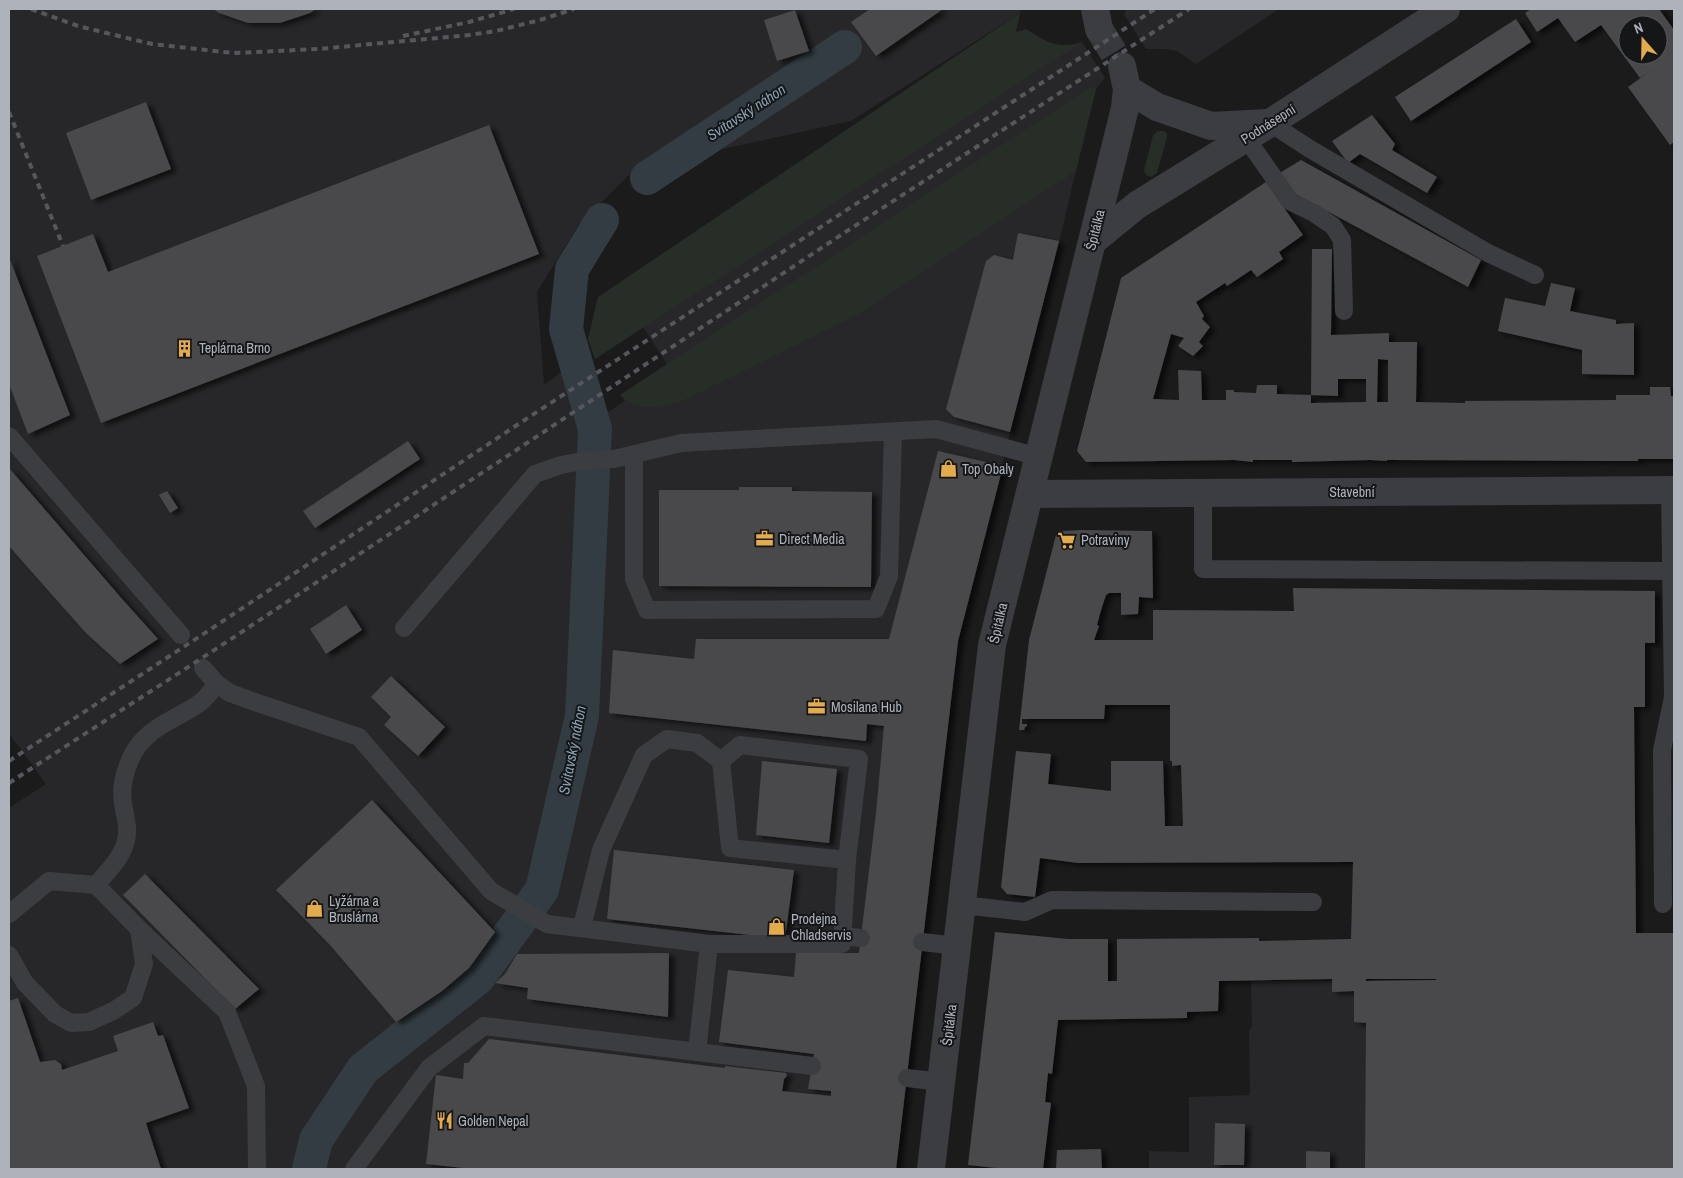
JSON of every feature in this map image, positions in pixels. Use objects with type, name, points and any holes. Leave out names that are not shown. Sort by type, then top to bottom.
[{"type":"street","name":"Podnásepní","points":[[1093,241],[1137,205],[1270,123],[1446,9]]},
{"type":"street","name":"Špitálka","points":[[932,1169],[992,645],[1125,108],[1124,77],[1157,107],[1211,126],[1270,123]]},
{"type":"street","name":"Stavební","points":[[1030,494],[1672,490]]},
{"type":"lane","points":[[1270,123],[1488,253],[1535,275]]},
{"type":"lane","points":[[1246,138],[1290,202],[1314,213],[1333,226],[1342,240],[1344,311]]},
{"type":"lane","points":[[404,628],[535,474],[561,465],[582,460],[614,459],[681,443],[936,429],[1040,457]]},
{"type":"lane","points":[[634,454],[634,579],[647,610],[876,609],[889,576],[893,432]]},
{"type":"lane","points":[[9,436],[181,635]]},
{"type":"lane","points":[[1663,904],[1662,750],[1673,698],[1672,490]]},
{"type":"lane","points":[[1203,494],[1203,569],[1671,571]]},
{"type":"lane","points":[[203,668],[216,684],[230,693],[359,737],[492,891],[547,924],[709,944],[842,944],[847,860],[858,759],[740,745],[721,761]]},
{"type":"lane","points":[[96,885],[118,860],[126,844],[128,828],[122,801],[124,775],[135,750],[156,728],[203,701],[216,684]]},
{"type":"lane","points":[[582,928],[601,850],[644,755],[667,739],[697,743],[721,761],[730,848],[847,860]]},
{"type":"lane","points":[[9,914],[49,881],[96,885],[139,929],[227,1012],[256,1086],[257,1169]]},
{"type":"lane","points":[[963,905],[1025,912],[1052,900],[1313,902]]},
{"type":"lane","points":[[9,955],[25,983],[55,1014],[71,1023],[89,1022],[113,1011],[133,998],[144,964],[139,929]]},
{"type":"lane","points":[[842,936],[861,938]]},
{"type":"lane","points":[[922,942],[958,946]]},
{"type":"lane","points":[[697,1052],[709,944]]},
{"type":"lane","points":[[358,1169],[430,1068],[484,1026],[812,1066]]},
{"type":"lane","points":[[907,1078],[942,1082]]},
{"type":"shaded area","points":[[9,9],[1021,9],[1020,13],[851,121],[636,168],[579,224],[537,292],[544,385],[564,370],[579,431],[625,401],[620,395],[667,364],[643,327],[600,355],[1026,29],[1052,45],[1070,46],[1082,42],[1105,78],[1095,90],[1053,268],[958,641],[896,1169],[9,1169],[9,808],[46,784],[11,736],[9,737]]},
{"type":"shaded area","points":[[1127,9],[1279,9],[1196,64],[1177,51],[1146,49],[1124,14]]},
{"type":"shaded area","points":[[1020,13],[1016,32],[1026,29],[1046,41],[1059,45],[1082,42],[595,359],[588,339],[598,297]]},
{"type":"shaded area","points":[[1092,86],[1096,90],[1076,171],[855,316],[682,401],[650,407],[634,404],[620,395]]},
{"type":"shaded area","points":[[1158,131],[1164,131],[1167,137],[1157,173],[1151,177],[1146,175],[1144,170],[1153,135]]},
{"type":"shaded area","points":[[1636,933],[1674,933],[1674,1169],[1149,1169],[1149,1151],[1189,1152],[1189,1097],[1250,1095],[1249,1030],[1252,1027],[1251,981],[1453,979]]},
{"type":"building","points":[[213,9],[316,9],[310,13],[280,23],[248,23]]},
{"type":"building","points":[[870,9],[943,9],[876,56],[851,22]]},
{"type":"building","points":[[1531,9],[1659,9],[1663,15],[1618,15],[1618,48],[1601,25],[1575,42],[1558,18],[1537,32],[1525,13]]},
{"type":"building","points":[[795,10],[809,51],[777,61],[764,20]]},
{"type":"building","points":[[1516,19],[1531,42],[1411,121],[1395,97]]},
{"type":"building","points":[[1668,22],[1674,30],[1674,142],[1670,145],[1628,87],[1656,67],[1640,78],[1630,65],[1668,65]]},
{"type":"building","points":[[146,102],[171,169],[91,200],[66,133]]},
{"type":"building","points":[[1372,115],[1395,144],[1392,150],[1437,177],[1427,193],[1360,154],[1348,163],[1332,141]]},
{"type":"building","name":"Teplárna Brno","points":[[489,125],[539,254],[101,423],[37,256],[93,234],[108,272]]},
{"type":"building","points":[[1301,160],[1481,260],[1468,287],[1290,191],[1278,174]]},
{"type":"building","points":[[1266,182],[1303,235],[1279,252],[1283,259],[1257,277],[1251,270],[1227,286],[1225,283],[1196,302],[1204,316],[1202,319],[1210,327],[1199,342],[1203,346],[1193,356],[1178,346],[1184,338],[1171,334],[1153,399],[1179,400],[1178,370],[1201,371],[1202,400],[1226,400],[1226,390],[1256,393],[1257,385],[1277,385],[1277,394],[1311,395],[1312,249],[1332,249],[1331,335],[1389,333],[1389,342],[1417,342],[1416,402],[1616,400],[1616,395],[1650,395],[1650,387],[1670,387],[1671,396],[1674,396],[1674,459],[1638,459],[1638,461],[1370,460],[1292,462],[1292,460],[1253,460],[1253,462],[1234,460],[1086,462],[1077,451],[1121,278]],"holes":[[[1378,359],[1388,360],[1388,402],[1377,402]],[[1338,379],[1366,379],[1366,402],[1311,403],[1311,395],[1338,396]]]},
{"type":"building","points":[[1018,233],[1059,241],[1010,432],[954,417],[946,409],[986,261],[994,255],[1013,260]]},
{"type":"building","points":[[9,257],[70,415],[28,434],[9,384]]},
{"type":"building","points":[[1551,283],[1575,288],[1570,311],[1616,320],[1616,324],[1634,323],[1634,375],[1582,374],[1582,350],[1498,331],[1505,298],[1545,306]]},
{"type":"building","points":[[408,441],[420,459],[315,528],[303,511]]},
{"type":"building","points":[[938,451],[1003,466],[958,641],[896,1169],[473,1169],[426,1164],[436,1075],[463,1079],[464,1063],[468,1063],[489,1039],[725,1068],[725,1066],[786,1073],[787,1076],[784,1079],[782,1091],[831,1096],[831,1091],[808,1089],[814,1054],[719,1042],[728,970],[794,977],[796,953],[859,953],[876,813],[884,726],[867,724],[866,741],[609,713],[613,650],[694,659],[696,639],[889,639]]},
{"type":"building","points":[[9,468],[158,639],[120,664],[86,633],[9,546]]},
{"type":"building","name":"Direct Media","points":[[739,487],[792,487],[792,491],[872,492],[871,587],[659,586],[659,490],[739,490]]},
{"type":"building","points":[[167,491],[178,508],[170,513],[159,495]]},
{"type":"building","points":[[1061,531],[1152,531],[1153,598],[1139,597],[1138,614],[1121,615],[1121,593],[1109,593],[1106,595],[1094,640],[1153,640],[1153,610],[1294,611],[1293,588],[1655,591],[1655,643],[1645,643],[1645,707],[1634,707],[1636,933],[1674,933],[1674,1169],[1365,1169],[1366,1023],[1354,1022],[1354,991],[1332,992],[1332,979],[1219,981],[1218,1011],[1187,1012],[1187,1018],[1058,1020],[1052,1074],[1048,1073],[1045,1102],[1051,1103],[1043,1169],[1006,1169],[968,1165],[995,932],[1068,939],[1108,939],[1108,981],[1117,981],[1117,939],[1259,938],[1259,941],[1351,939],[1353,862],[1078,863],[1040,858],[1035,897],[1007,894],[1001,887],[1016,751],[1051,754],[1048,784],[1111,791],[1111,761],[1163,761],[1165,826],[1183,826],[1181,765],[1172,766],[1172,761],[1170,761],[1170,705],[1105,705],[1104,719],[1022,719],[1022,724],[1027,724],[1027,726],[1024,730],[1019,730],[1029,640],[1056,535]],"holes":[[[1366,979],[1436,980],[1366,981]]]},
{"type":"building","points":[[346,605],[362,630],[326,654],[310,629]]},
{"type":"building","points":[[391,676],[445,727],[418,756],[384,725],[391,717],[371,697]]},
{"type":"building","points":[[762,761],[837,769],[829,843],[756,835]]},
{"type":"building","points":[[372,800],[495,932],[469,968],[442,991],[396,1022],[330,945],[276,890]]},
{"type":"building","points":[[614,850],[794,870],[785,939],[607,919]]},
{"type":"building","points":[[145,874],[259,989],[235,1009],[123,895]]},
{"type":"building","points":[[669,953],[668,1017],[527,999],[528,988],[495,983],[505,974],[517,954]]},
{"type":"building","points":[[18,998],[40,1062],[55,1060],[61,1064],[62,1070],[118,1051],[113,1036],[153,1022],[158,1036],[163,1035],[189,1108],[146,1123],[161,1169],[9,1169],[9,1001]]},
{"type":"building","points":[[1215,1123],[1245,1124],[1244,1165],[1214,1165]]},
{"type":"building","points":[[1101,1149],[1102,1169],[1056,1169],[1057,1150]]},
{"type":"building","points":[[1306,1151],[1330,1152],[1330,1169],[1306,1169]]},
{"type":"waterway","name":"Svitavský náhon","points":[[647,178],[845,47]]},
{"type":"waterway","name":"Svitavský náhon","points":[[309,1169],[316,1140],[363,1069],[477,979],[542,890],[582,716],[595,429],[566,329],[572,269],[602,220]]},
{"type":"tunnel","points":[[1099,29],[1122,66]]},
{"type":"railway","points":[[31,9],[78,26],[152,44],[233,53],[319,49],[469,35],[496,31],[574,9]]},
{"type":"railway","points":[[403,36],[469,22],[514,9]]},
{"type":"railway","points":[[9,761],[517,425],[1155,9]]},
{"type":"railway","points":[[9,783],[219,647],[844,233],[1189,9]]},
{"type":"railway","points":[[9,112],[63,246]]},
{"type":"place","name":"Teplárna Brno","points":[[185,348]]},
{"type":"place","name":"Top Obaly","points":[[948,469]]},
{"type":"place","name":"Direct Media","points":[[765,539]]},
{"type":"place","name":"Potraviny","points":[[1067,540]]},
{"type":"place","name":"Mosilana Hub","points":[[817,707]]},
{"type":"place","name":"Lyžárna a Bruslárna","points":[[315,909]]},
{"type":"place","name":"Prodejna Chladservis","points":[[777,927]]},
{"type":"place","name":"Golden Nepal","points":[[444,1121]]}]
